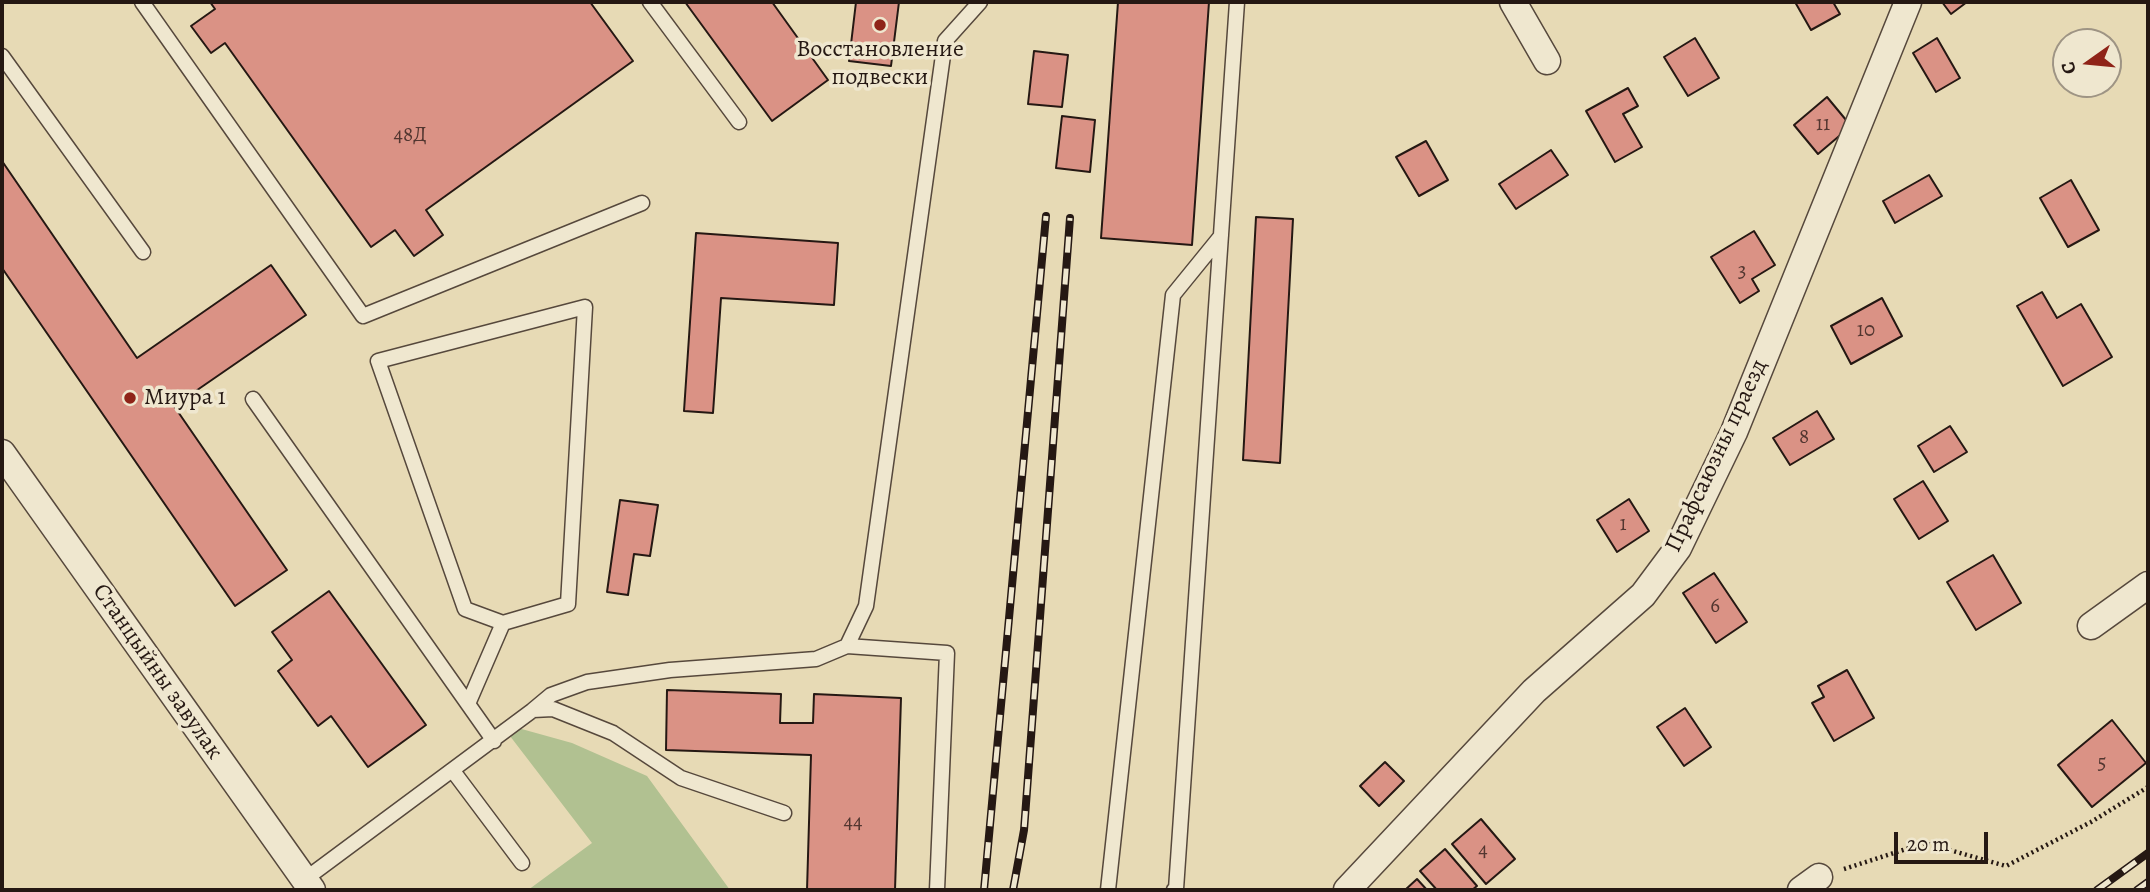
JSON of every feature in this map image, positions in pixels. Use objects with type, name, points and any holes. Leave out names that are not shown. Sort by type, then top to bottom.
[{"type":"street","points":[[1513,2],[1547,61]]},
{"type":"street","name":"Прафсаюзны праезд","points":[[1347,890],[1534,691],[1643,595],[1678,548],[1734,432],[1908,2]]},
{"type":"street","name":"Станцыйны завулак","points":[[2,453],[308,885]]},
{"type":"street","points":[[2091,626],[2148,585]]},
{"type":"lane","points":[[142,2],[363,316],[642,203]]},
{"type":"lane","points":[[650,2],[739,122]]},
{"type":"lane","points":[[847,646],[866,606],[945,41],[981,2]]},
{"type":"lane","points":[[1174,890],[1237,2]]},
{"type":"lane","points":[[2,56],[143,252]]},
{"type":"lane","points":[[1108,890],[1173,295],[1221,236]]},
{"type":"lane","points":[[585,307],[568,604],[503,623],[465,609],[378,361],[585,307]]},
{"type":"lane","points":[[253,399],[494,741]]},
{"type":"lane","points":[[468,704],[503,623]]},
{"type":"lane","points":[[308,885],[551,695],[587,682],[670,670],[816,659],[847,646],[947,653],[937,890]]},
{"type":"lane","points":[[533,710],[553,709],[613,733],[681,778],[784,813]]},
{"type":"lane","points":[[453,771],[522,863]]},
{"type":"path","points":[[1810,883],[1925,843],[2006,866],[2091,822],[2148,787]]},
{"type":"green space","points":[[500,723],[572,743],[647,776],[730,890],[528,890],[592,843]]},
{"type":"building","points":[[210,2],[590,2],[633,61],[426,210],[443,235],[414,256],[395,230],[371,247],[225,43],[211,53],[191,26],[215,9]]},
{"type":"building","points":[[685,2],[772,2],[828,80],[772,121]]},
{"type":"building","points":[[856,2],[899,2],[891,66],[849,61]]},
{"type":"building","points":[[1118,2],[1209,2],[1192,245],[1101,238]]},
{"type":"building","points":[[1795,2],[1833,2],[1840,14],[1811,30]]},
{"type":"building","points":[[1942,2],[1967,2],[1951,14]]},
{"type":"building","points":[[1695,38],[1719,78],[1688,96],[1664,57]]},
{"type":"building","points":[[1937,38],[1960,78],[1936,92],[1913,53]]},
{"type":"building","points":[[1034,51],[1068,55],[1062,107],[1028,104]]},
{"type":"building","points":[[1628,88],[1638,106],[1623,114],[1642,147],[1615,162],[1586,111]]},
{"type":"building","points":[[1827,97],[1851,126],[1818,154],[1794,125]]},
{"type":"building","points":[[1062,116],[1095,120],[1090,172],[1056,168]]},
{"type":"building","points":[[1426,141],[1448,180],[1419,196],[1396,157]]},
{"type":"building","points":[[1551,150],[1568,175],[1516,209],[1499,184]]},
{"type":"building","points":[[2,161],[137,358],[271,265],[306,315],[174,406],[287,570],[235,606],[2,268]]},
{"type":"building","points":[[1929,175],[1942,196],[1895,223],[1883,201]]},
{"type":"building","points":[[2071,180],[2099,230],[2068,247],[2040,198]]},
{"type":"building","points":[[1256,217],[1293,219],[1280,463],[1243,460]]},
{"type":"building","points":[[1754,231],[1775,265],[1752,279],[1759,291],[1740,303],[1711,257]]},
{"type":"building","points":[[696,233],[838,243],[834,305],[721,298],[713,413],[684,411]]},
{"type":"building","points":[[2042,292],[2057,318],[2081,304],[2112,357],[2063,386],[2017,306]]},
{"type":"building","points":[[1882,298],[1902,336],[1851,364],[1831,326]]},
{"type":"building","points":[[1817,411],[1834,439],[1790,465],[1773,438]]},
{"type":"building","points":[[1950,426],[1967,452],[1934,472],[1918,446]]},
{"type":"building","points":[[1923,481],[1948,521],[1919,539],[1894,499]]},
{"type":"building","points":[[1629,499],[1649,531],[1617,552],[1597,520]]},
{"type":"building","points":[[620,500],[658,505],[650,556],[634,554],[628,595],[607,592]]},
{"type":"building","points":[[1993,555],[2021,603],[1976,630],[1947,582]]},
{"type":"building","points":[[1714,573],[1747,622],[1716,643],[1683,593]]},
{"type":"building","points":[[329,591],[426,725],[368,767],[331,716],[318,726],[278,671],[292,660],[272,632]]},
{"type":"building","points":[[1847,670],[1874,718],[1834,741],[1812,703],[1824,697],[1818,686]]},
{"type":"building","points":[[667,690],[781,694],[780,723],[813,723],[814,694],[901,698],[895,890],[807,890],[811,755],[666,750]]},
{"type":"building","points":[[1685,708],[1711,747],[1684,766],[1657,727]]},
{"type":"building","points":[[2112,720],[2146,763],[2092,807],[2058,765]]},
{"type":"building","points":[[1385,762],[1404,781],[1379,806],[1360,786]]},
{"type":"building","points":[[1481,819],[1515,859],[1486,884],[1452,844]]},
{"type":"building","points":[[1445,849],[1477,886],[1472,890],[1437,890],[1420,871]]},
{"type":"building","points":[[1417,879],[1427,890],[1405,890]]},
{"type":"railway","points":[[984,890],[1046,216]]},
{"type":"railway","points":[[1013,890],[1024,830],[1070,218]]},
{"type":"railway","points":[[2097,890],[2148,853]]},
{"type":"railway","points":[[2137,890],[2148,882]]},
{"type":"place","name":"Восстановление подвески","points":[[880,25]]},
{"type":"place","name":"Миура 1","points":[[130,398]]}]
